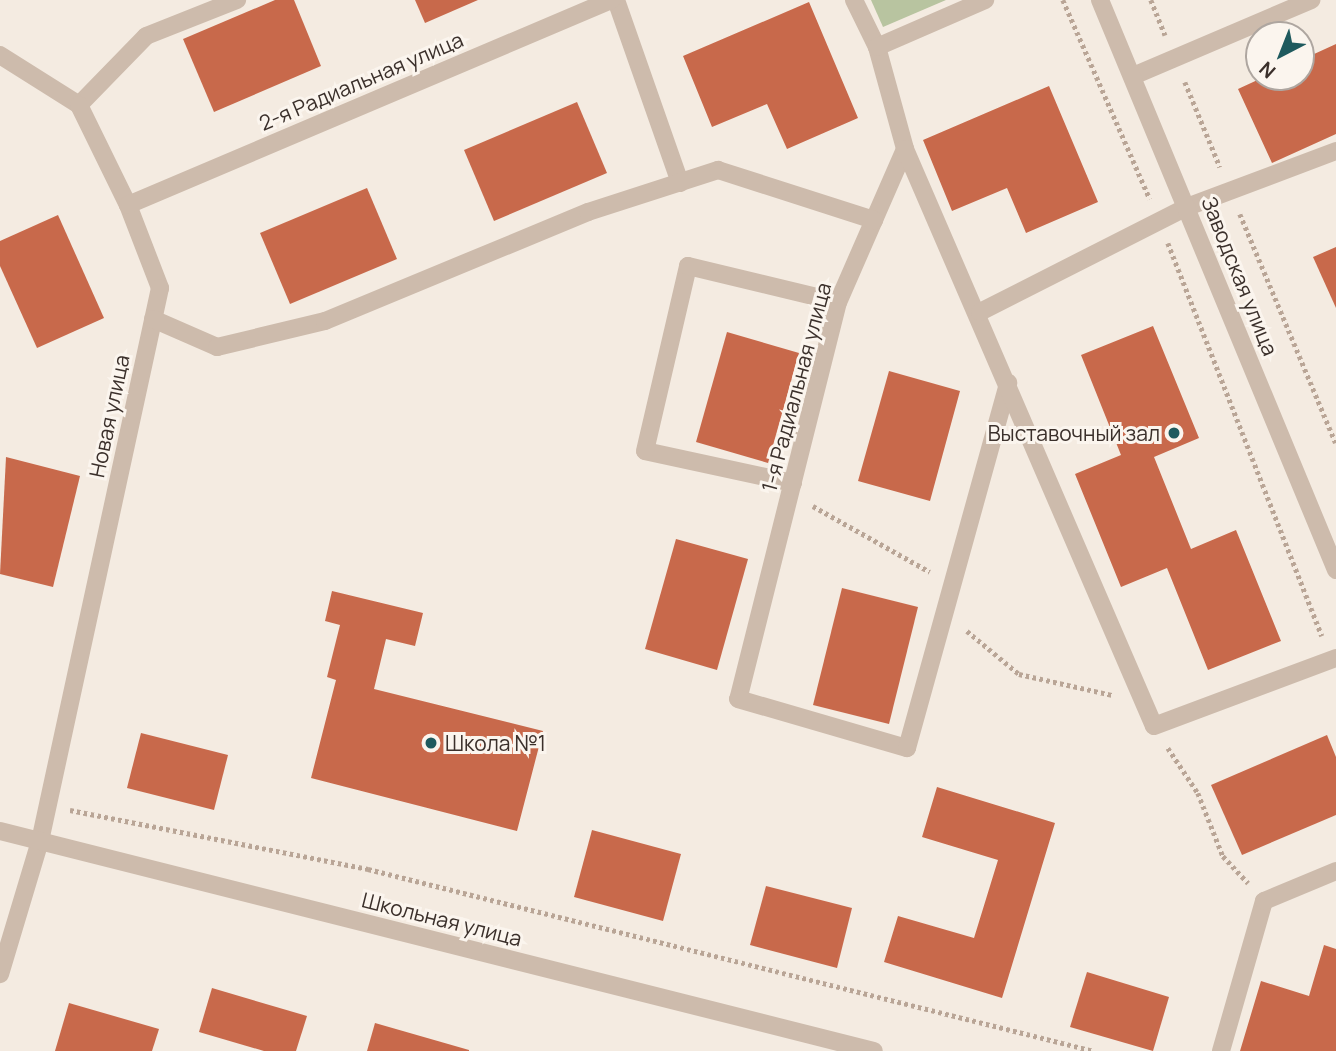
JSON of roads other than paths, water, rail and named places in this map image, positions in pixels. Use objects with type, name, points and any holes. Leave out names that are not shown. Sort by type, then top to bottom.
[{"type":"street","points":[[0,55],[79,105],[146,36],[237,0]]},
{"type":"street","points":[[614,0],[680,183]]},
{"type":"street","name":"2-я Радиальная улица","points":[[128,205],[614,0]]},
{"type":"street","points":[[854,0],[877,47],[905,149],[980,312],[1154,726],[1334,659]]},
{"type":"street","points":[[877,47],[985,0]]},
{"type":"street","name":"Заводская улица","points":[[1100,0],[1188,207],[1336,570]]},
{"type":"street","points":[[1133,76],[1311,0]]},
{"type":"street","name":"Новая улица","points":[[0,974],[40,841],[160,288],[128,205],[79,105]]},
{"type":"street","name":"1-я Радиальная улица","points":[[905,149],[838,302],[738,699],[906,748],[1008,383]]},
{"type":"street","points":[[980,312],[1188,207],[1232,195],[1336,151]]},
{"type":"street","points":[[153,319],[217,347],[326,321],[588,212],[718,170],[874,220]]},
{"type":"street","points":[[791,489],[645,451],[688,266],[838,302]]},
{"type":"street","name":"Школьная улица","points":[[0,831],[874,1051]]},
{"type":"street","points":[[1221,1051],[1264,901],[1336,871]]},
{"type":"place","name":"Выставочный зал","points":[[1174,433]]},
{"type":"place","name":"Школа №1","points":[[431,743]]}]
